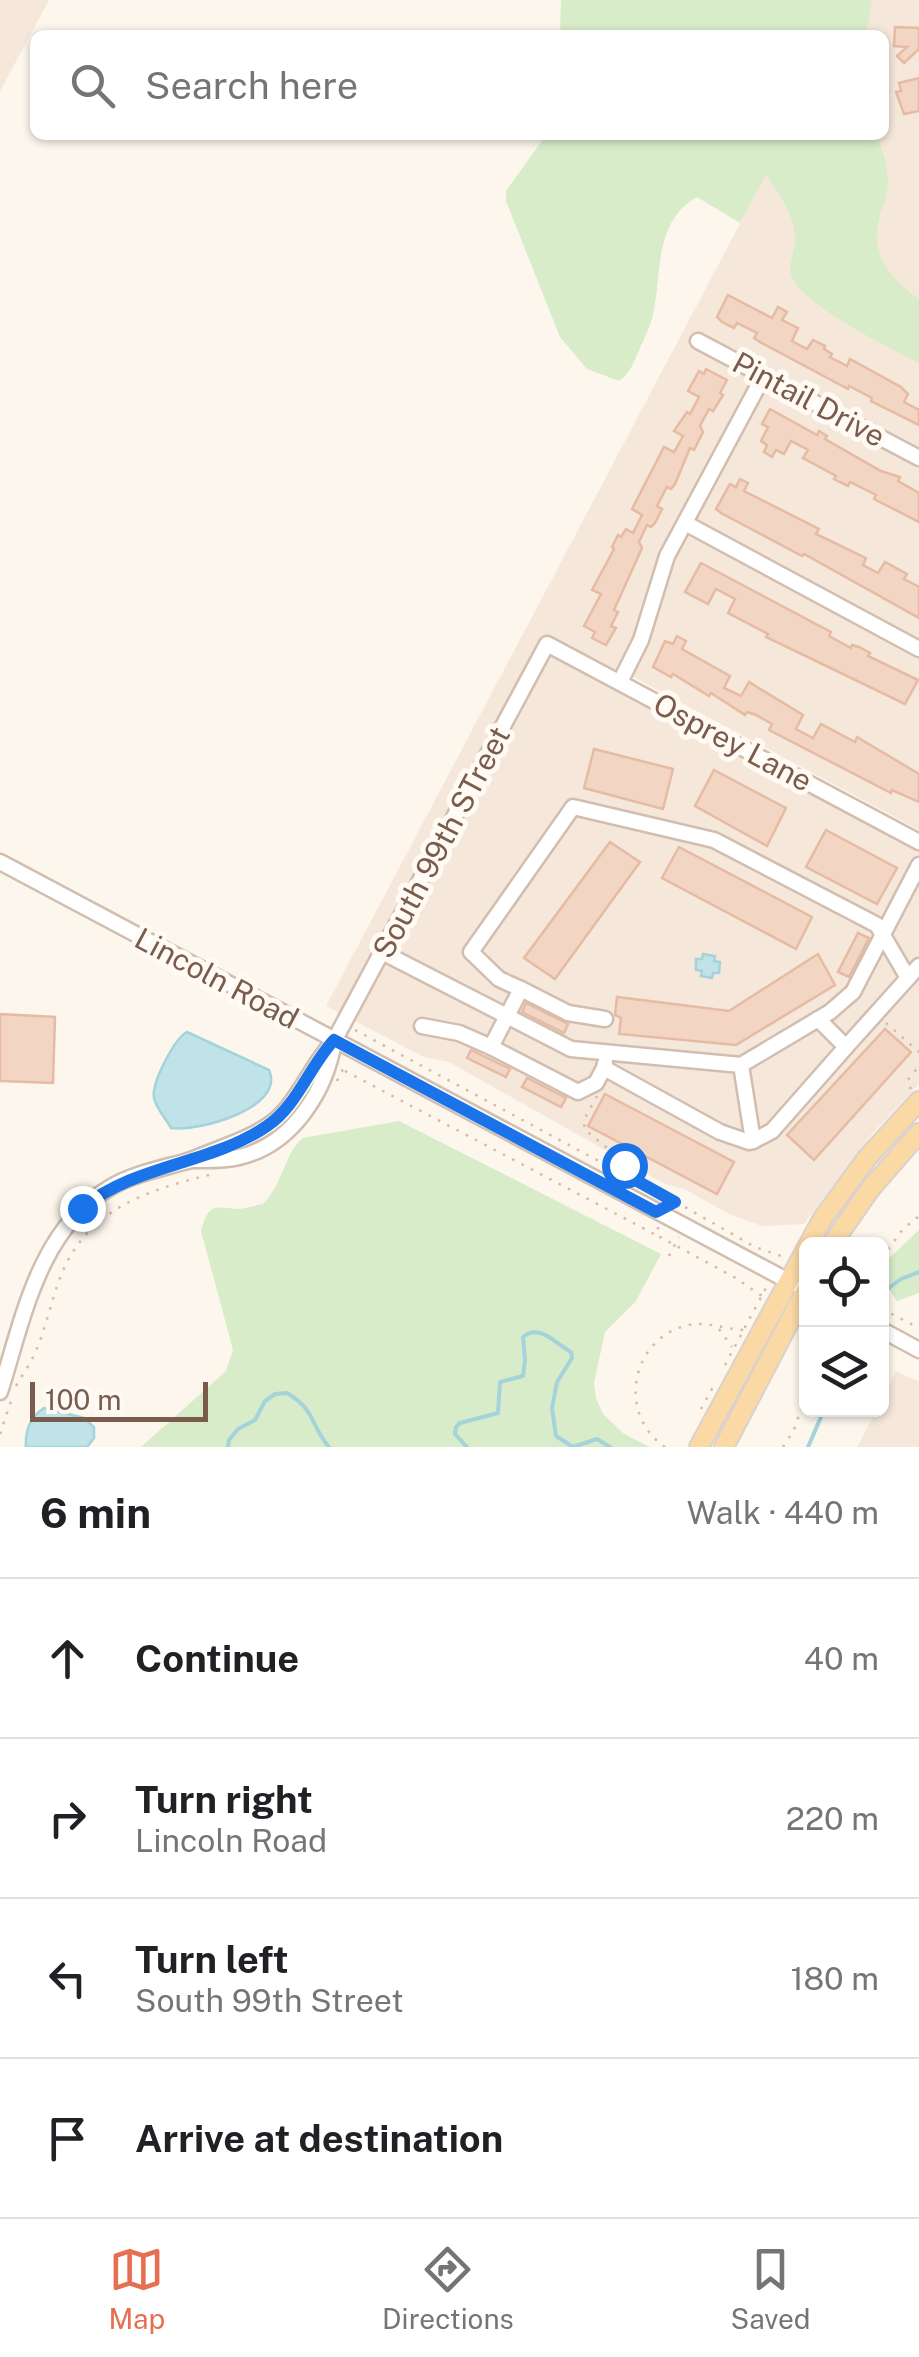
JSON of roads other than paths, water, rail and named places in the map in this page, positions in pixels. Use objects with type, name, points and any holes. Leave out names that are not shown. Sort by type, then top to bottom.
[{"type":"main road","points":[[699,1447],[706,1415],[843,1189],[916,1096]]},
{"type":"main road","points":[[837,1237],[871,1188],[919,1133]]},
{"type":"main road","points":[[724,1447],[799,1303]]},
{"type":"street","name":"Pintail Drive","points":[[698,341],[919,458]]},
{"type":"street","points":[[620,682],[641,640],[664,564],[764,376]]},
{"type":"street","points":[[685,523],[919,649]]},
{"type":"street","name":"Osprey Lane","points":[[547,644],[919,842]]},
{"type":"street","name":"South 99th STreet","points":[[334,1040],[547,644]]},
{"type":"street","points":[[382,952],[506,1018],[605,1061],[735,1140],[753,1141],[772,1131],[914,972],[898,965],[877,925],[714,840],[573,807],[471,952],[500,979],[568,1014],[605,1019]]},
{"type":"street","name":"Lincoln Road","points":[[0,862],[799,1286]]},
{"type":"street","points":[[605,1061],[741,1065],[818,1019],[853,992],[919,865]]},
{"type":"street","points":[[491,1047],[522,989]]},
{"type":"street","points":[[818,1019],[846,1047]]},
{"type":"street","points":[[422,1026],[459,1033],[578,1092],[596,1083],[605,1061]]},
{"type":"street","points":[[0,1392],[50,1249],[82,1208],[126,1180],[191,1160],[248,1136],[282,1114],[316,1060],[334,1040]]},
{"type":"street","points":[[741,1065],[753,1141]]},
{"type":"street","points":[[0,1334],[16,1342]]},
{"type":"street","points":[[889,1334],[919,1350]]},
{"type":"water","points":[[703,954],[715,956],[714,961],[720,962],[719,973],[713,973],[712,978],[701,976],[702,971],[696,970],[696,959],[702,959]]},
{"type":"water","points":[[187,1032],[269,1070],[271,1084],[265,1096],[237,1115],[200,1126],[171,1128],[157,1106],[154,1091],[165,1062]]},
{"type":"water","points":[[44,1408],[84,1418],[94,1427],[94,1438],[87,1447],[26,1447],[29,1425]]},
{"type":"waterway","points":[[889,1288],[919,1272]]},
{"type":"waterway","points":[[467,1447],[455,1434],[456,1427],[498,1413],[500,1382],[523,1376],[523,1337],[535,1332],[571,1352],[572,1358],[557,1382],[552,1408],[556,1436],[573,1447],[597,1439],[610,1447]]},
{"type":"waterway","points":[[228,1447],[238,1429],[255,1420],[265,1401],[275,1394],[287,1393],[308,1412],[329,1447]]},
{"type":"waterway","points":[[808,1447],[821,1417]]}]
